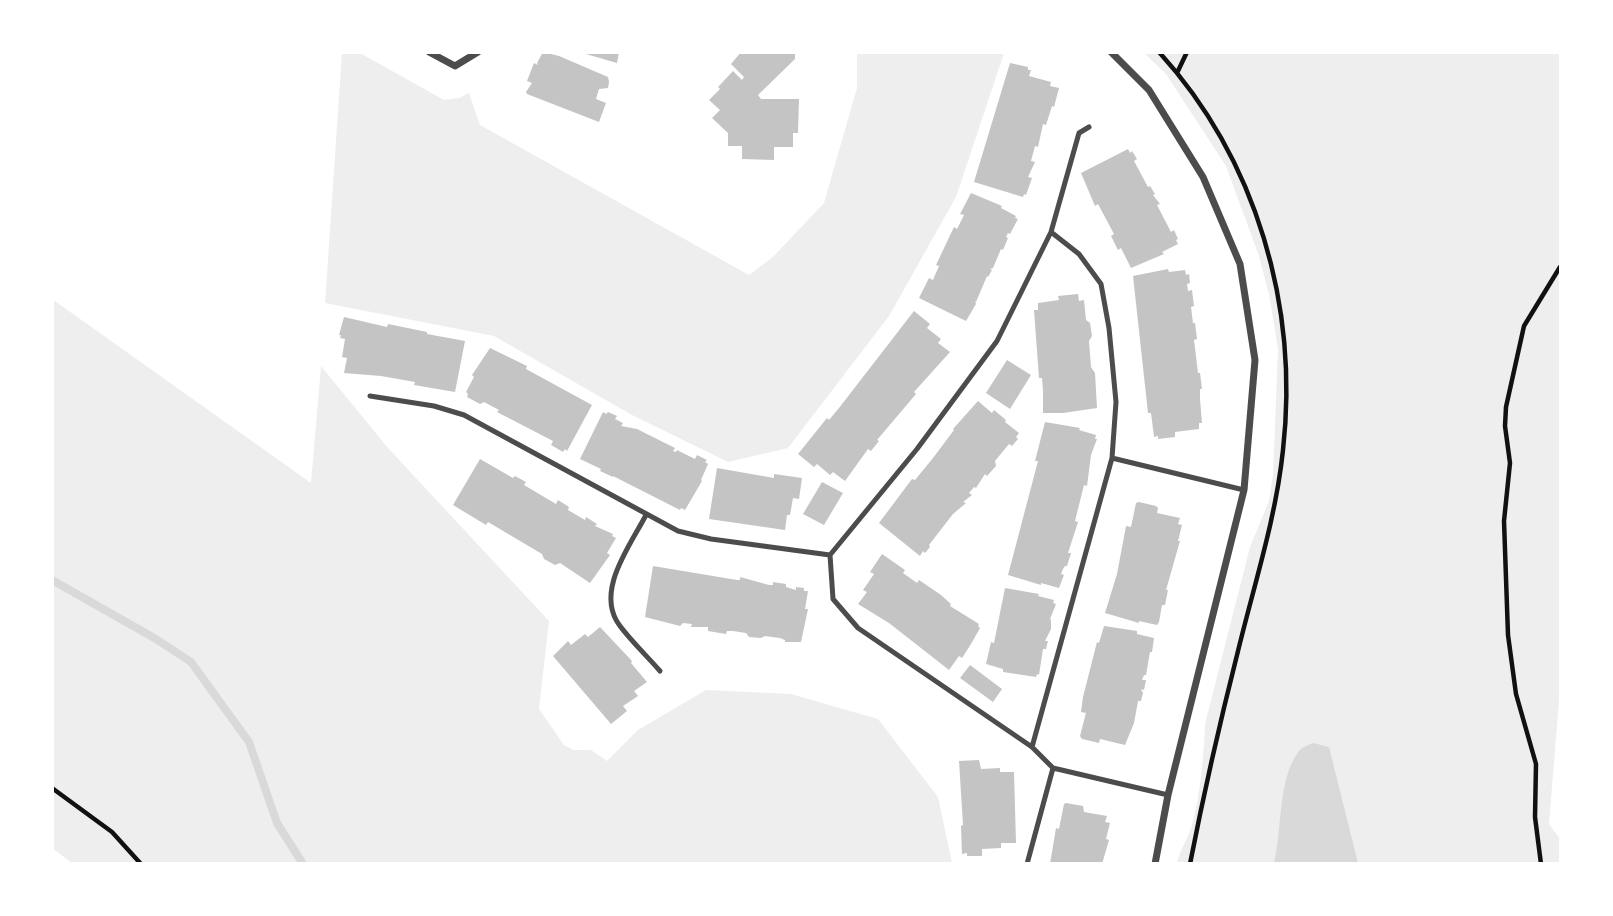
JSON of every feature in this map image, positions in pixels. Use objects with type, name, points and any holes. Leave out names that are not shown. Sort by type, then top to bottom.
[{"type":"street","points":[[429,52],[455,66],[478,52]]},
{"type":"street","points":[[1111,52],[1149,90],[1203,177],[1240,264],[1255,360],[1244,490],[1168,795],[1155,863]]},
{"type":"lane","points":[[1089,128],[1079,133],[1051,232],[997,341],[917,449],[830,555],[832,598],[858,628],[1032,747],[1052,768],[1168,795]]},
{"type":"lane","points":[[1032,747],[1112,458],[1116,402],[1109,328],[1101,284],[1079,254],[1051,232]]},
{"type":"lane","points":[[370,396],[434,406],[464,415],[678,531],[710,539],[830,555]]},
{"type":"lane","points":[[1112,458],[1244,490]]},
{"type":"lane","points":[[646,515],[613,578],[610,602],[618,624],[660,671]]},
{"type":"lane","points":[[1027,863],[1052,768]]},
{"type":"path","points":[[1177,74],[1187,52]]},
{"type":"path","points":[[1541,863],[1535,817],[1536,764],[1516,694],[1510,659],[1504,521],[1510,463],[1505,426],[1506,407],[1524,326],[1560,267]]},
{"type":"path","points":[[52,788],[112,832],[141,863]]},
{"type":"shaded area","points":[[342,53],[360,53],[444,100],[459,98],[469,93],[480,125],[749,275],[773,257],[824,203],[857,88],[857,53],[1004,53],[956,197],[889,316],[788,448],[728,462],[632,415],[494,336],[325,303]]},
{"type":"shaded area","points":[[1144,53],[1560,53],[1560,688],[1549,824],[1560,839],[1560,863],[1177,863],[1197,804],[1205,724],[1250,547],[1269,501],[1273,475],[1278,349],[1269,294],[1259,256],[1226,166],[1166,74]]},
{"type":"shaded area","points":[[52,299],[311,483],[321,366],[388,448],[549,621],[539,709],[564,745],[573,750],[591,750],[607,761],[638,730],[706,690],[791,694],[878,719],[938,797],[952,863],[72,863],[52,848]]},
{"type":"shaded area","points":[[1313,743],[1329,747],[1358,863],[1274,863],[1287,775],[1299,751]]},
{"type":"building","points":[[543,52],[608,77],[608,88],[599,89],[596,99],[606,103],[599,122],[527,94],[532,83],[527,81],[534,63],[538,65]]},
{"type":"building","points":[[579,52],[619,52],[617,63]]},
{"type":"building","points":[[741,52],[795,52],[795,59],[758,95],[761,99],[799,99],[798,133],[793,133],[793,147],[774,147],[774,160],[742,159],[742,146],[728,146],[728,133],[712,118],[720,110],[709,100],[720,89],[718,87],[733,71],[742,80],[744,77],[731,64]]},
{"type":"building","points":[[1010,63],[1028,67],[1028,70],[1031,70],[1029,76],[1051,82],[1050,86],[1059,88],[1046,125],[1043,124],[1038,147],[1035,146],[1031,161],[1035,162],[1028,177],[1032,178],[1023,197],[974,182]]},
{"type":"building","points":[[1128,149],[1137,159],[1134,161],[1148,187],[1150,186],[1155,194],[1153,195],[1160,204],[1157,205],[1171,232],[1174,230],[1178,239],[1178,244],[1162,252],[1164,254],[1131,268],[1121,248],[1118,250],[1111,236],[1114,234],[1098,204],[1095,206],[1081,173]]},
{"type":"building","points":[[971,193],[1002,206],[1001,208],[1018,219],[1010,234],[1008,233],[1003,250],[1001,249],[993,268],[990,269],[992,270],[966,321],[919,298],[929,278],[933,280],[939,266],[936,265],[954,227],[957,229],[964,215],[960,214]]},
{"type":"building","points":[[1168,269],[1169,272],[1185,270],[1186,275],[1189,274],[1190,283],[1187,284],[1188,291],[1192,290],[1194,306],[1191,307],[1197,339],[1194,340],[1202,389],[1202,423],[1199,423],[1199,429],[1175,432],[1175,437],[1158,439],[1158,436],[1154,437],[1151,413],[1148,413],[1133,276]]},
{"type":"building","points":[[1078,294],[1079,301],[1084,300],[1086,320],[1090,323],[1091,367],[1095,373],[1097,408],[1043,413],[1034,310],[1038,310],[1038,303],[1059,300],[1058,296]]},
{"type":"building","points":[[914,311],[930,324],[927,328],[941,339],[938,343],[950,352],[914,392],[916,394],[877,440],[879,441],[871,451],[868,449],[845,481],[833,472],[830,475],[817,464],[814,467],[798,454],[827,418],[829,420],[839,408]]},
{"type":"building","points":[[344,317],[465,341],[455,392],[381,376],[344,373],[347,358],[342,357],[345,339],[339,335]]},
{"type":"building","points":[[490,348],[527,366],[526,369],[592,405],[567,451],[565,449],[563,452],[551,445],[553,441],[497,412],[499,410],[467,397],[466,392],[474,377],[472,375]]},
{"type":"building","points":[[1007,360],[1031,375],[1010,409],[986,393]]},
{"type":"building","points":[[978,401],[1006,420],[1005,422],[1019,433],[1016,437],[1018,439],[1012,446],[1009,444],[995,461],[996,466],[987,476],[985,474],[976,488],[974,487],[969,493],[972,495],[963,502],[966,503],[953,514],[930,547],[920,556],[879,523],[912,479],[915,480]]},
{"type":"building","points":[[603,412],[617,416],[615,419],[623,423],[621,426],[637,429],[675,448],[673,451],[677,450],[695,459],[697,455],[707,460],[702,481],[685,510],[680,510],[580,459]]},
{"type":"building","points":[[1045,422],[1080,428],[1079,430],[1096,435],[1097,439],[1091,455],[1087,486],[1084,485],[1075,521],[1078,522],[1068,553],[1071,553],[1061,574],[1064,575],[1059,588],[1008,575],[1038,461],[1035,461]]},
{"type":"building","points":[[480,459],[513,478],[515,476],[526,482],[524,485],[556,504],[558,500],[569,507],[568,510],[585,520],[586,517],[597,524],[595,526],[613,534],[616,538],[607,553],[610,555],[590,583],[560,563],[555,565],[544,559],[542,554],[488,522],[486,525],[453,505]]},
{"type":"building","points":[[717,468],[774,478],[774,474],[802,478],[799,499],[793,498],[785,530],[709,519]]},
{"type":"building","points":[[822,482],[843,493],[824,525],[803,514]]},
{"type":"building","points":[[1136,503],[1156,506],[1157,513],[1180,518],[1178,524],[1182,525],[1166,590],[1165,605],[1162,605],[1157,625],[1105,613],[1117,574],[1126,526],[1131,527]]},
{"type":"building","points":[[882,554],[905,570],[903,573],[917,583],[919,580],[941,595],[950,606],[979,624],[980,628],[962,658],[959,656],[949,670],[889,623],[858,604],[867,592],[863,590],[874,574],[870,572]]},
{"type":"building","points":[[653,566],[737,580],[740,580],[740,577],[769,585],[773,585],[773,582],[786,584],[786,587],[796,590],[796,587],[804,588],[804,591],[808,591],[805,609],[808,609],[801,642],[785,642],[780,638],[765,636],[749,637],[746,633],[733,631],[727,631],[726,634],[708,631],[708,627],[691,627],[692,624],[683,623],[680,626],[645,617]]},
{"type":"building","points":[[1005,588],[1039,594],[1038,596],[1054,600],[1053,603],[1056,604],[1050,619],[1051,629],[1045,641],[1048,641],[1046,649],[1043,649],[1039,675],[1036,677],[1003,672],[1003,669],[986,664],[991,642],[994,643]]},
{"type":"building","points":[[1104,626],[1137,631],[1137,634],[1154,638],[1146,675],[1142,680],[1146,680],[1144,690],[1141,689],[1141,701],[1138,701],[1134,723],[1125,745],[1100,739],[1099,743],[1082,739],[1080,736],[1086,713],[1081,712],[1083,697],[1097,642],[1099,643]]},
{"type":"building","points":[[600,627],[632,661],[647,682],[634,691],[638,696],[623,706],[627,711],[611,724],[553,656],[568,641],[571,645],[585,634],[588,637]]},
{"type":"building","points":[[970,665],[1002,689],[993,702],[960,678]]},
{"type":"building","points":[[979,760],[981,769],[1000,768],[1000,772],[1014,772],[1016,843],[1001,843],[1001,848],[982,849],[982,856],[967,856],[967,853],[962,854],[959,761]]},
{"type":"building","points":[[1066,803],[1083,806],[1084,812],[1107,816],[1105,822],[1110,823],[1106,839],[1109,840],[1102,864],[1050,864],[1056,828],[1059,829]]},
{"type":"waterway","points":[[52,580],[191,662],[249,742],[277,823],[303,864]]}]
